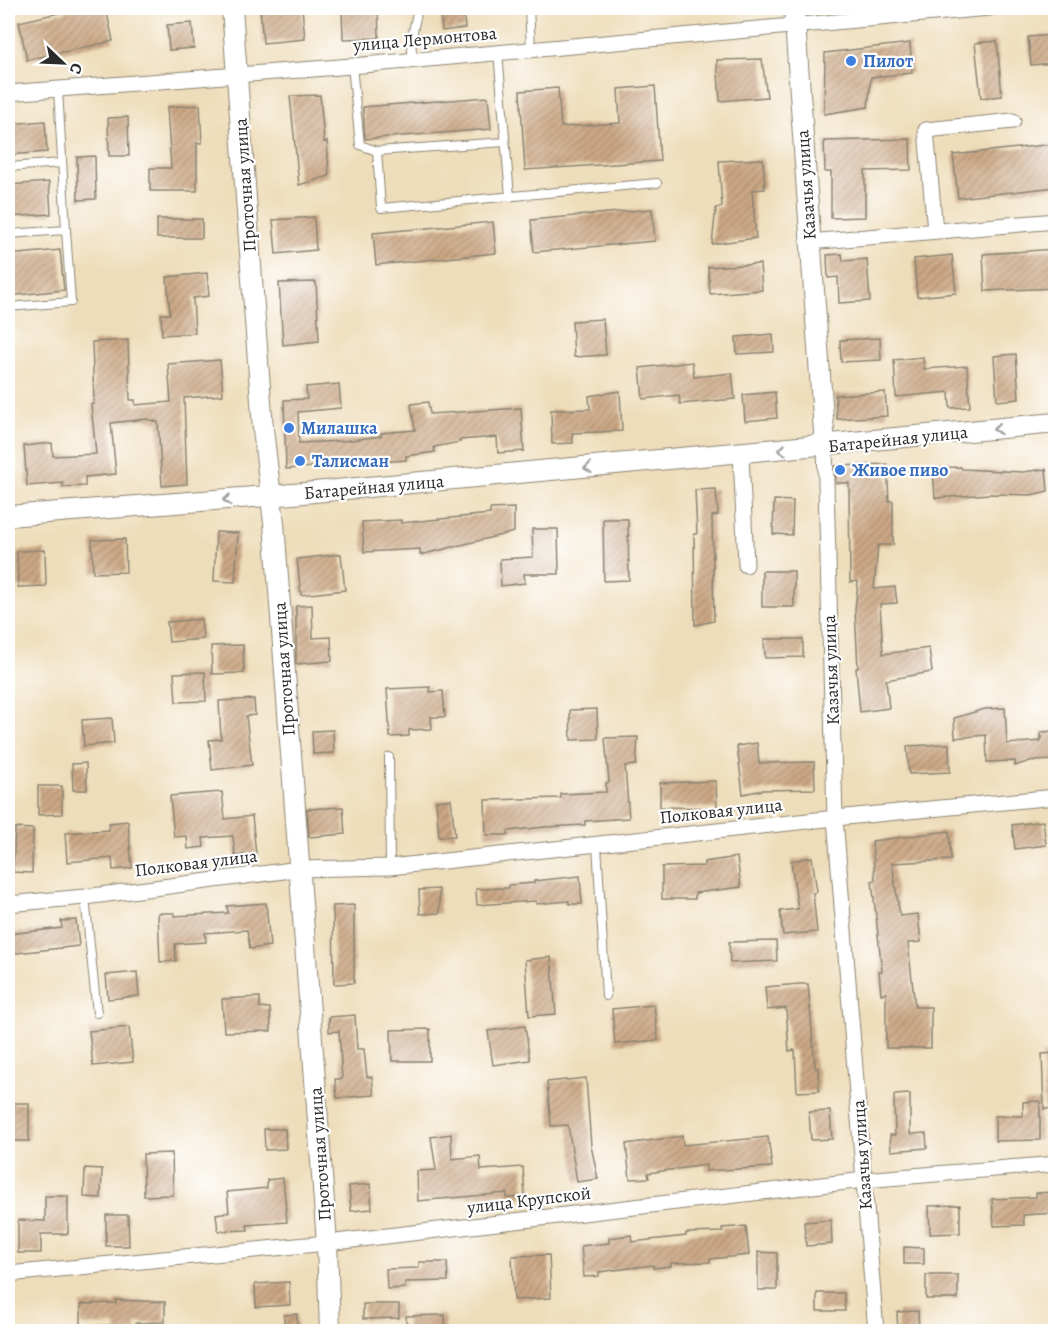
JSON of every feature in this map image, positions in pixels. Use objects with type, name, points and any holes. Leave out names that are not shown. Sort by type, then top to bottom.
[{"type":"street","name":"Проточная улица","points":[[232,8],[263,429],[272,496],[327,1244],[330,1332]]},
{"type":"street","name":"улица Лермонтова","points":[[8,93],[237,73],[352,66],[531,49],[795,16],[989,8]]},
{"type":"street","name":"Казачья улица","points":[[795,16],[825,446],[835,818],[876,1332]]},
{"type":"street","points":[[935,231],[926,130],[1013,121]]},
{"type":"street","points":[[809,242],[1056,221]]},
{"type":"street","name":"Батарейная улица","points":[[8,516],[272,496],[1056,423]]},
{"type":"street","points":[[741,454],[746,565]]},
{"type":"street","name":"Полковая улица","points":[[8,903],[85,897],[299,869],[390,867],[835,818],[1056,797]]},
{"type":"street","name":"улица Крупской","points":[[8,1274],[327,1244],[864,1180],[1056,1164]]},
{"type":"lane","points":[[413,60],[411,41],[418,8]]},
{"type":"lane","points":[[529,8],[531,49]]},
{"type":"lane","points":[[498,52],[510,197]]},
{"type":"lane","points":[[352,66],[360,145],[377,151],[505,142]]},
{"type":"lane","points":[[8,307],[71,302],[58,89]]},
{"type":"lane","points":[[377,151],[381,208],[657,183]]},
{"type":"lane","points":[[8,166],[62,163]]},
{"type":"lane","points":[[8,234],[66,230]]},
{"type":"lane","points":[[389,757],[390,867]]},
{"type":"lane","points":[[597,844],[606,996]]},
{"type":"lane","points":[[85,897],[97,1013]]},
{"type":"building","points":[[71,8],[106,8],[113,41],[27,60],[19,22],[72,10]]},
{"type":"building","points":[[260,8],[302,8],[305,39],[263,43]]},
{"type":"building","points":[[342,8],[378,8],[379,38],[343,39]]},
{"type":"building","points":[[440,8],[463,8],[465,28],[442,31]]},
{"type":"building","points":[[192,23],[194,48],[169,50],[167,25]]},
{"type":"building","points":[[1051,35],[1054,63],[1031,65],[1028,37]]},
{"type":"building","points":[[997,41],[1002,96],[981,98],[975,43]]},
{"type":"building","points":[[910,43],[912,73],[871,77],[868,107],[824,114],[825,53]]},
{"type":"building","points":[[762,59],[767,97],[720,101],[717,60]]},
{"type":"building","points":[[655,86],[660,161],[525,170],[520,91],[558,88],[561,127],[620,123],[618,89]]},
{"type":"building","points":[[320,95],[324,142],[327,141],[329,176],[299,185],[290,96]]},
{"type":"building","points":[[488,97],[491,129],[365,139],[363,107]]},
{"type":"building","points":[[200,105],[202,143],[197,143],[197,191],[150,191],[150,168],[171,168],[167,107]]},
{"type":"building","points":[[128,117],[129,156],[109,156],[108,118]]},
{"type":"building","points":[[45,121],[47,152],[8,155],[8,124]]},
{"type":"building","points":[[910,139],[911,170],[865,171],[865,217],[831,218],[831,172],[825,172],[824,141]]},
{"type":"building","points":[[1054,144],[1056,187],[958,198],[953,155]]},
{"type":"building","points":[[95,156],[96,199],[78,200],[77,157]]},
{"type":"building","points":[[763,159],[765,189],[752,190],[756,238],[712,244],[716,208],[722,207],[719,161]]},
{"type":"building","points":[[49,182],[51,214],[8,217],[8,185]]},
{"type":"building","points":[[652,209],[655,241],[534,252],[531,220]]},
{"type":"building","points":[[314,217],[316,250],[276,254],[273,220]]},
{"type":"building","points":[[157,219],[202,219],[202,238],[157,238]]},
{"type":"building","points":[[493,222],[496,253],[376,265],[373,233]]},
{"type":"building","points":[[1056,249],[1056,288],[985,291],[983,254]]},
{"type":"building","points":[[60,250],[64,290],[8,296],[8,255]]},
{"type":"building","points":[[842,254],[843,261],[867,259],[870,301],[839,303],[838,277],[828,278],[827,255]]},
{"type":"building","points":[[952,255],[956,293],[917,297],[914,259]]},
{"type":"building","points":[[760,264],[762,290],[710,294],[708,267]]},
{"type":"building","points":[[207,273],[209,296],[193,298],[195,333],[162,335],[161,314],[170,314],[167,277]]},
{"type":"building","points":[[316,282],[319,341],[283,345],[279,283]]},
{"type":"building","points":[[603,319],[606,355],[574,357],[572,321]]},
{"type":"building","points":[[773,334],[774,352],[737,354],[736,337]]},
{"type":"building","points":[[880,338],[881,360],[841,362],[840,340]]},
{"type":"building","points":[[128,340],[130,400],[135,400],[135,405],[171,402],[168,364],[220,360],[223,395],[184,398],[187,484],[162,486],[158,422],[146,419],[111,423],[116,474],[85,477],[85,486],[63,487],[63,483],[27,486],[24,446],[52,443],[53,456],[96,454],[91,404],[94,404],[92,342]]},
{"type":"building","points":[[1016,354],[1019,399],[997,401],[994,356]]},
{"type":"building","points":[[923,357],[924,369],[967,366],[970,407],[950,408],[949,392],[896,397],[894,360]]},
{"type":"building","points":[[692,362],[694,377],[732,373],[735,399],[680,404],[679,395],[643,399],[640,368]]},
{"type":"building","points":[[339,384],[341,408],[298,412],[299,443],[343,441],[381,436],[381,433],[415,430],[411,404],[428,402],[430,414],[521,408],[524,451],[498,453],[497,437],[459,440],[460,442],[434,447],[435,452],[406,456],[406,460],[286,469],[284,400],[307,399],[306,387]]},
{"type":"building","points":[[620,391],[622,431],[572,433],[573,443],[552,444],[551,410],[590,409],[589,396]]},
{"type":"building","points":[[775,392],[777,418],[745,421],[743,395]]},
{"type":"building","points":[[885,392],[887,416],[837,419],[835,395]]},
{"type":"building","points":[[887,464],[889,501],[893,501],[893,545],[878,545],[874,589],[895,587],[897,603],[880,604],[883,654],[929,648],[932,672],[886,680],[889,708],[860,712],[856,668],[858,668],[855,610],[858,581],[850,582],[849,483],[836,483],[835,466]]},
{"type":"building","points":[[961,467],[962,469],[1023,472],[1046,469],[1048,491],[1031,495],[990,494],[935,498],[933,468]]},
{"type":"building","points":[[716,489],[718,515],[712,516],[714,621],[695,625],[694,534],[697,534],[695,490]]},
{"type":"building","points":[[774,500],[793,501],[792,535],[773,534]]},
{"type":"building","points":[[514,508],[514,532],[420,555],[420,549],[364,552],[362,522],[401,520],[401,523],[490,514],[490,509]]},
{"type":"building","points":[[603,519],[628,519],[629,580],[604,581]]},
{"type":"building","points":[[532,529],[558,529],[559,574],[524,574],[525,583],[501,586],[500,559],[533,557]]},
{"type":"building","points":[[216,532],[238,533],[235,582],[214,581]]},
{"type":"building","points":[[125,539],[126,572],[93,573],[92,540]]},
{"type":"building","points":[[45,550],[46,586],[18,587],[17,551]]},
{"type":"building","points":[[341,554],[345,590],[301,595],[297,559]]},
{"type":"building","points":[[762,571],[794,571],[794,607],[762,607]]},
{"type":"building","points":[[312,605],[313,638],[331,637],[332,661],[296,664],[296,606]]},
{"type":"building","points":[[201,619],[203,639],[169,642],[167,622]]},
{"type":"building","points":[[764,639],[803,639],[803,657],[765,658]]},
{"type":"building","points":[[243,645],[244,673],[212,674],[211,646]]},
{"type":"building","points":[[205,672],[206,701],[176,702],[174,673]]},
{"type":"building","points":[[430,687],[430,692],[443,691],[445,717],[431,717],[432,729],[409,730],[409,736],[390,737],[387,689]]},
{"type":"building","points":[[254,699],[255,715],[246,716],[252,765],[212,770],[209,740],[221,739],[219,701]]},
{"type":"building","points":[[1005,708],[1007,744],[1041,741],[1041,732],[1056,731],[1056,760],[1030,761],[1015,766],[1015,761],[987,762],[986,735],[955,738],[954,718],[985,709]]},
{"type":"building","points":[[597,709],[598,739],[571,740],[570,710]]},
{"type":"building","points":[[112,718],[114,743],[84,746],[82,720]]},
{"type":"building","points":[[333,730],[334,753],[313,754],[312,731]]},
{"type":"building","points":[[638,737],[636,765],[625,766],[629,818],[585,821],[585,825],[508,831],[508,835],[486,835],[485,800],[561,798],[561,794],[606,792],[606,783],[609,782],[605,738]]},
{"type":"building","points":[[757,743],[759,763],[814,762],[815,789],[763,790],[743,794],[737,746]]},
{"type":"building","points":[[949,744],[950,772],[909,774],[907,746]]},
{"type":"building","points":[[86,763],[87,790],[73,790],[72,764]]},
{"type":"building","points":[[716,781],[717,808],[660,807],[660,783]]},
{"type":"building","points":[[38,786],[62,786],[62,814],[38,815]]},
{"type":"building","points":[[222,792],[225,819],[252,816],[256,854],[235,856],[233,836],[203,838],[204,847],[188,849],[187,836],[174,837],[170,796]]},
{"type":"building","points":[[451,799],[455,836],[439,837],[436,801]]},
{"type":"building","points":[[343,807],[345,834],[309,837],[307,809]]},
{"type":"building","points":[[128,821],[132,868],[113,870],[112,858],[67,862],[65,833],[109,830],[109,823]]},
{"type":"building","points":[[1043,821],[1046,845],[1015,849],[1012,825]]},
{"type":"building","points":[[15,828],[33,829],[32,873],[13,872]]},
{"type":"building","points":[[949,831],[951,860],[892,863],[900,916],[918,914],[921,942],[908,943],[915,1007],[931,1007],[931,1048],[886,1048],[886,993],[881,994],[879,971],[882,971],[872,881],[875,880],[872,841]]},
{"type":"building","points":[[737,857],[741,887],[695,893],[695,899],[662,899],[662,867],[704,866],[704,862]]},
{"type":"building","points":[[812,857],[817,892],[813,893],[817,932],[783,935],[780,911],[798,909],[791,861]]},
{"type":"building","points":[[580,876],[582,904],[569,904],[569,901],[536,904],[536,901],[477,905],[476,889],[509,888],[509,885]]},
{"type":"building","points":[[439,889],[440,913],[420,914],[419,890]]},
{"type":"building","points":[[266,903],[270,946],[250,949],[247,930],[205,933],[206,942],[175,944],[176,961],[160,962],[158,913],[174,913],[174,916],[228,913],[227,906]]},
{"type":"building","points":[[354,905],[354,983],[334,984],[333,906]]},
{"type":"building","points":[[76,920],[79,946],[8,954],[8,934],[62,928],[61,921]]},
{"type":"building","points":[[776,941],[777,961],[730,963],[729,942]]},
{"type":"building","points":[[551,957],[556,1014],[529,1016],[525,960]]},
{"type":"building","points":[[137,972],[139,996],[108,999],[106,975]]},
{"type":"building","points":[[808,984],[819,1091],[797,1092],[795,1050],[789,1051],[786,1008],[767,1010],[765,987]]},
{"type":"building","points":[[260,997],[260,1008],[270,1008],[271,1031],[224,1032],[222,999]]},
{"type":"building","points":[[654,1005],[658,1040],[615,1044],[612,1009]]},
{"type":"building","points":[[355,1015],[357,1049],[364,1049],[367,1077],[372,1077],[374,1095],[337,1098],[335,1079],[342,1079],[339,1031],[329,1032],[329,1017]]},
{"type":"building","points":[[525,1026],[530,1060],[493,1065],[488,1031]]},
{"type":"building","points":[[129,1027],[133,1062],[93,1066],[89,1031]]},
{"type":"building","points":[[430,1029],[430,1061],[392,1061],[391,1030]]},
{"type":"building","points":[[1056,1053],[1056,1108],[1044,1109],[1042,1054]]},
{"type":"building","points":[[586,1078],[591,1146],[598,1179],[577,1182],[568,1125],[551,1126],[547,1082]]},
{"type":"building","points":[[910,1094],[910,1134],[926,1133],[927,1148],[891,1151],[890,1135],[895,1135],[894,1095]]},
{"type":"building","points":[[1040,1101],[1040,1140],[995,1141],[995,1116],[1023,1116],[1023,1102]]},
{"type":"building","points":[[8,1103],[29,1103],[29,1141],[8,1141]]},
{"type":"building","points":[[830,1111],[832,1139],[811,1140],[809,1112]]},
{"type":"building","points":[[264,1129],[285,1129],[286,1149],[265,1150]]},
{"type":"building","points":[[451,1134],[452,1159],[480,1156],[481,1170],[523,1167],[525,1197],[507,1198],[507,1193],[418,1201],[417,1171],[436,1170],[431,1137]]},
{"type":"building","points":[[682,1136],[683,1145],[768,1137],[772,1167],[706,1171],[706,1165],[648,1173],[649,1178],[630,1179],[626,1144]]},
{"type":"building","points":[[172,1153],[173,1195],[144,1196],[143,1154]]},
{"type":"building","points":[[85,1168],[102,1169],[101,1198],[84,1197]]},
{"type":"building","points":[[283,1178],[287,1222],[247,1225],[248,1230],[218,1231],[216,1214],[229,1212],[227,1192],[267,1188],[267,1180]]},
{"type":"building","points":[[370,1184],[372,1209],[351,1211],[349,1186]]},
{"type":"building","points":[[1056,1192],[1056,1213],[1023,1215],[1024,1225],[994,1226],[992,1199],[1036,1197],[1036,1193]]},
{"type":"building","points":[[45,1196],[68,1196],[68,1234],[41,1234],[41,1253],[18,1253],[18,1220],[45,1221]]},
{"type":"building","points":[[960,1205],[960,1233],[930,1234],[929,1206]]},
{"type":"building","points":[[106,1215],[128,1215],[129,1246],[106,1246]]},
{"type":"building","points":[[831,1220],[832,1244],[806,1246],[804,1222]]},
{"type":"building","points":[[746,1226],[749,1255],[710,1259],[710,1262],[671,1263],[671,1266],[653,1268],[653,1265],[599,1272],[599,1276],[584,1277],[581,1246],[609,1243],[609,1238],[631,1235],[632,1242],[686,1236],[686,1233],[723,1232],[722,1228]]},
{"type":"building","points":[[904,1247],[924,1248],[924,1264],[904,1264]]},
{"type":"building","points":[[758,1252],[777,1253],[777,1290],[758,1290]]},
{"type":"building","points":[[549,1255],[551,1298],[514,1300],[512,1256]]},
{"type":"building","points":[[419,1262],[447,1262],[448,1281],[405,1282],[405,1288],[387,1289],[386,1269],[419,1268]]},
{"type":"building","points":[[926,1275],[958,1275],[958,1299],[926,1299]]},
{"type":"building","points":[[289,1282],[290,1305],[256,1307],[255,1284]]},
{"type":"building","points":[[817,1293],[844,1293],[845,1311],[817,1311]]},
{"type":"building","points":[[116,1300],[165,1302],[165,1322],[136,1323],[136,1332],[116,1332],[116,1325],[81,1326],[81,1304],[116,1303]]},
{"type":"building","points":[[363,1304],[399,1304],[399,1318],[363,1319]]},
{"type":"building","points":[[918,1311],[919,1332],[898,1332],[897,1312]]},
{"type":"building","points":[[297,1314],[297,1332],[284,1332],[284,1315]]},
{"type":"building","points":[[445,1315],[445,1332],[407,1332],[406,1316]]},
{"type":"place","name":"Пилот","points":[[851,61]]},
{"type":"place","name":"Милашка","points":[[289,428]]},
{"type":"place","name":"Талисман","points":[[300,461]]},
{"type":"place","name":"Живое пиво","points":[[840,470]]}]
